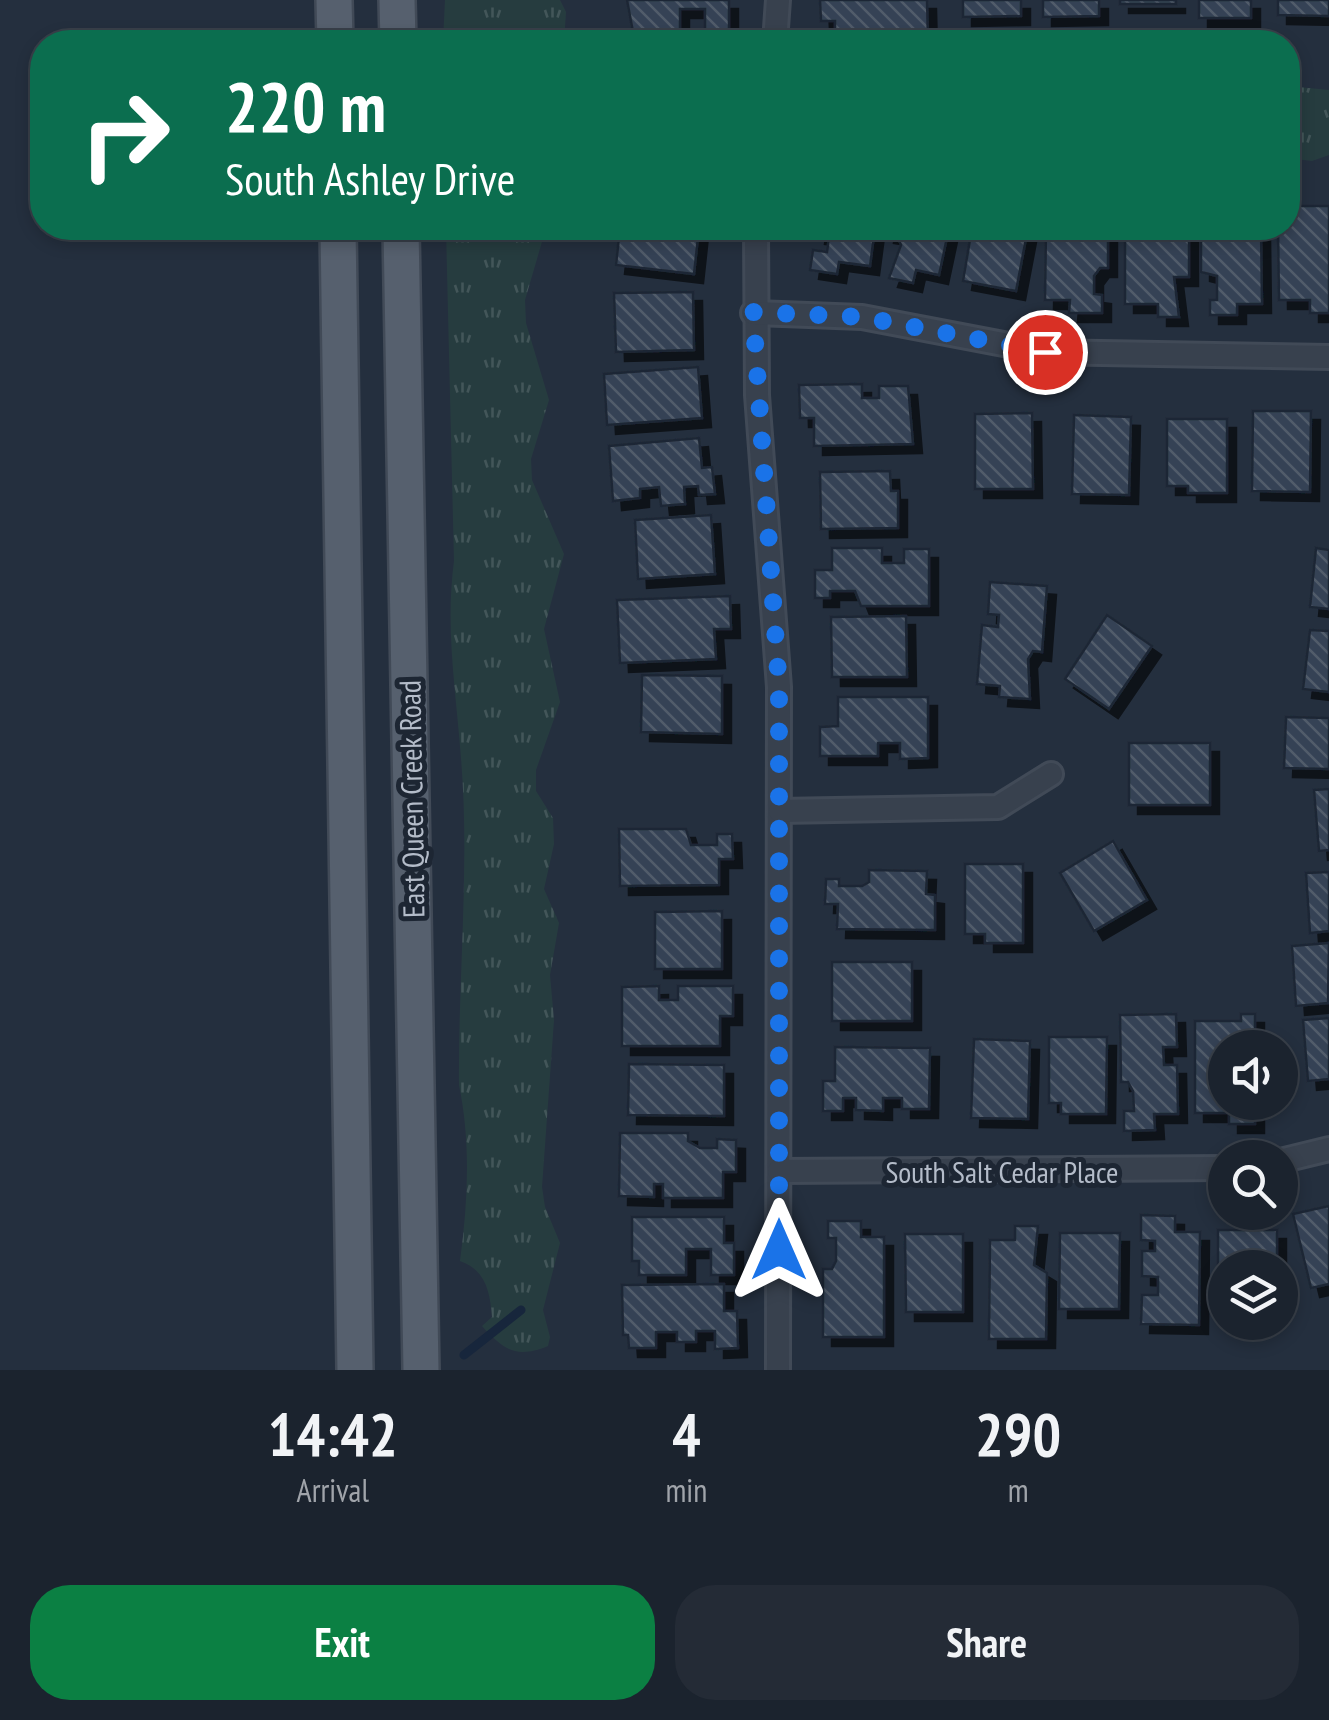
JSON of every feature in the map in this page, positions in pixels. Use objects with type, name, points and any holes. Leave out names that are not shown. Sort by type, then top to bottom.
[{"type":"main road","points":[[334,0],[335,30]]},
{"type":"main road","points":[[397,0],[398,30]]},
{"type":"main road","points":[[338,240],[355,1370]]},
{"type":"main road","name":"East Queen Creek Road","points":[[401,240],[421,1370]]},
{"type":"street","points":[[776,30],[778,0]]},
{"type":"street","points":[[756,240],[753,312],[776,604],[780,810],[778,1370]]},
{"type":"street","points":[[753,312],[862,317],[1045,352],[1329,357]]},
{"type":"street","points":[[780,810],[998,808],[1051,774]]},
{"type":"street","points":[[1298,1156],[1329,1149]]},
{"type":"street","name":"South Salt Cedar Place","points":[[779,1171],[1208,1168]]},
{"type":"green space","points":[[445,0],[560,0],[566,12],[565,30],[444,30]]},
{"type":"green space","points":[[1300,87],[1329,90],[1329,155],[1312,161],[1300,160]]},
{"type":"green space","points":[[446,240],[542,240],[525,300],[526,323],[549,400],[531,459],[532,480],[564,554],[544,629],[560,702],[536,770],[536,791],[553,818],[554,844],[544,889],[559,923],[550,975],[554,1020],[542,1187],[545,1207],[560,1243],[543,1310],[550,1337],[548,1346],[527,1352],[504,1346],[482,1326],[492,1317],[488,1291],[476,1270],[460,1261],[467,1173],[459,1085],[464,839],[451,635],[454,561]]},
{"type":"building","points":[[627,0],[729,0],[729,30],[705,30],[705,9],[680,9],[680,30],[633,30]]},
{"type":"building","points":[[820,0],[927,0],[928,30],[835,30],[835,21],[821,21]]},
{"type":"building","points":[[963,0],[1021,0],[1021,16],[963,17]]},
{"type":"building","points":[[1043,0],[1099,0],[1099,16],[1043,17]]},
{"type":"building","points":[[1120,0],[1176,0],[1176,4],[1120,4]]},
{"type":"building","points":[[1199,0],[1251,0],[1251,18],[1199,18]]},
{"type":"building","points":[[1278,0],[1329,0],[1329,16],[1278,15]]},
{"type":"building","points":[[1300,206],[1329,206],[1329,313],[1310,313],[1310,300],[1279,300],[1278,240],[1300,240]]},
{"type":"building","points":[[619,240],[698,240],[694,274],[616,265]]},
{"type":"building","points":[[829,240],[873,240],[870,266],[839,262],[837,274],[810,270],[813,250],[827,252]]},
{"type":"building","points":[[899,240],[946,240],[939,275],[916,270],[913,283],[889,278],[901,245]]},
{"type":"building","points":[[970,240],[1026,240],[1016,291],[963,281]]},
{"type":"building","points":[[1046,240],[1108,240],[1108,268],[1100,268],[1094,276],[1094,294],[1102,295],[1102,313],[1069,313],[1070,300],[1045,300]]},
{"type":"building","points":[[1125,240],[1189,240],[1189,277],[1174,277],[1179,317],[1158,317],[1158,304],[1125,304]]},
{"type":"building","points":[[1201,240],[1261,240],[1262,304],[1237,304],[1237,315],[1210,315],[1210,300],[1217,300],[1217,276],[1201,272]]},
{"type":"building","points":[[693,292],[694,350],[616,352],[614,293]]},
{"type":"building","points":[[698,367],[702,418],[607,425],[604,374]]},
{"type":"building","points":[[862,384],[862,398],[879,398],[879,386],[908,386],[913,444],[814,446],[814,418],[800,418],[799,385]]},
{"type":"building","points":[[1253,411],[1311,411],[1310,492],[1252,491]]},
{"type":"building","points":[[1032,413],[1033,489],[975,489],[975,414]]},
{"type":"building","points":[[1074,415],[1131,417],[1129,495],[1072,494]]},
{"type":"building","points":[[1167,419],[1227,419],[1227,493],[1188,493],[1188,486],[1167,486]]},
{"type":"building","points":[[699,438],[702,468],[712,467],[715,494],[699,495],[698,486],[684,487],[685,504],[661,506],[659,487],[640,489],[640,498],[613,501],[609,446]]},
{"type":"building","points":[[890,471],[891,491],[898,491],[898,528],[821,529],[820,472]]},
{"type":"building","points":[[711,515],[715,574],[638,579],[635,520]]},
{"type":"building","points":[[832,548],[882,548],[882,563],[904,563],[904,549],[929,549],[929,606],[861,606],[855,591],[830,591],[830,598],[815,598],[815,570],[832,570]]},
{"type":"building","points":[[1316,548],[1329,550],[1329,609],[1310,607]]},
{"type":"building","points":[[990,582],[1047,586],[1042,652],[1033,651],[1028,659],[1030,699],[999,697],[1000,686],[977,684],[982,625],[998,627],[999,615],[988,614]]},
{"type":"building","points":[[730,596],[731,629],[714,629],[716,659],[620,663],[617,600]]},
{"type":"building","points":[[1107,615],[1152,646],[1109,709],[1065,679]]},
{"type":"building","points":[[906,616],[907,677],[832,677],[831,617]]},
{"type":"building","points":[[1310,630],[1329,631],[1329,692],[1303,689]]},
{"type":"building","points":[[642,675],[722,676],[722,734],[641,732]]},
{"type":"building","points":[[838,697],[928,697],[928,758],[900,759],[900,743],[878,743],[878,756],[820,756],[820,727],[838,726]]},
{"type":"building","points":[[1286,717],[1329,718],[1329,769],[1284,768]]},
{"type":"building","points":[[1129,743],[1210,743],[1210,805],[1129,805]]},
{"type":"building","points":[[1329,789],[1329,850],[1319,851],[1314,790]]},
{"type":"building","points":[[619,829],[686,829],[691,845],[717,845],[717,834],[732,834],[733,859],[719,859],[719,885],[620,886]]},
{"type":"building","points":[[1113,841],[1147,900],[1094,931],[1060,873]]},
{"type":"building","points":[[965,864],[1023,864],[1023,943],[985,943],[985,934],[965,934]]},
{"type":"building","points":[[869,870],[927,871],[926,894],[935,895],[935,930],[837,929],[838,904],[825,904],[826,879],[839,879],[839,886],[862,886],[869,882]]},
{"type":"building","points":[[1329,872],[1329,931],[1310,933],[1306,873]]},
{"type":"building","points":[[722,911],[722,969],[655,969],[655,912]]},
{"type":"building","points":[[1329,943],[1328,1003],[1296,1006],[1292,946]]},
{"type":"building","points":[[832,962],[912,962],[912,1021],[832,1021]]},
{"type":"building","points":[[659,986],[659,1000],[678,1000],[678,986],[733,986],[733,1016],[720,1016],[720,1046],[622,1046],[622,987]]},
{"type":"building","points":[[1176,1014],[1177,1047],[1163,1047],[1164,1065],[1177,1065],[1178,1114],[1154,1114],[1155,1130],[1124,1131],[1124,1111],[1134,1111],[1133,1091],[1128,1082],[1121,1082],[1120,1015]]},
{"type":"building","points":[[1241,1014],[1255,1014],[1255,1030],[1208,1030],[1208,1113],[1195,1113],[1195,1021],[1241,1021]]},
{"type":"building","points":[[1329,1018],[1329,1079],[1308,1081],[1303,1020]]},
{"type":"building","points":[[1049,1037],[1107,1037],[1106,1114],[1061,1114],[1061,1103],[1049,1103]]},
{"type":"building","points":[[974,1039],[1030,1041],[1028,1119],[971,1118]]},
{"type":"building","points":[[835,1047],[930,1048],[929,1109],[902,1109],[902,1098],[883,1098],[883,1111],[856,1110],[856,1098],[843,1098],[843,1111],[823,1111],[823,1081],[835,1081]]},
{"type":"building","points":[[629,1064],[724,1065],[724,1116],[628,1115]]},
{"type":"building","points":[[1229,1120],[1255,1120],[1255,1124],[1229,1124]]},
{"type":"building","points":[[620,1133],[688,1133],[688,1141],[700,1148],[717,1148],[717,1139],[736,1140],[736,1172],[723,1172],[723,1198],[663,1198],[663,1184],[654,1184],[654,1197],[619,1196]]},
{"type":"building","points":[[1329,1206],[1329,1284],[1311,1288],[1297,1230],[1298,1213]]},
{"type":"building","points":[[1141,1215],[1175,1216],[1175,1232],[1200,1232],[1199,1325],[1141,1324],[1142,1295],[1158,1295],[1158,1277],[1142,1276],[1142,1251],[1155,1251],[1155,1241],[1141,1240]]},
{"type":"building","points":[[632,1217],[724,1217],[724,1243],[734,1243],[734,1275],[711,1275],[711,1249],[686,1249],[686,1275],[639,1275],[639,1261],[632,1261]]},
{"type":"building","points":[[828,1221],[861,1221],[861,1237],[884,1237],[884,1337],[823,1337],[823,1269],[832,1269],[836,1261],[836,1238],[828,1238]]},
{"type":"building","points":[[1015,1226],[1038,1226],[1034,1265],[1047,1273],[1046,1339],[989,1339],[990,1240],[1015,1240]]},
{"type":"building","points":[[1218,1230],[1277,1230],[1277,1250],[1218,1250]]},
{"type":"building","points":[[1060,1233],[1120,1233],[1119,1309],[1059,1309]]},
{"type":"building","points":[[905,1234],[963,1234],[963,1312],[906,1312]]},
{"type":"building","points":[[724,1284],[724,1311],[737,1311],[738,1348],[715,1349],[715,1331],[696,1331],[696,1342],[677,1342],[677,1332],[656,1332],[656,1348],[629,1348],[628,1335],[623,1335],[622,1285]]},
{"type":"waterway","points":[[464,1355],[521,1310]]},
{"type":"route","points":[[779,1250],[779,687],[753,312],[862,317],[1045,352]]}]
